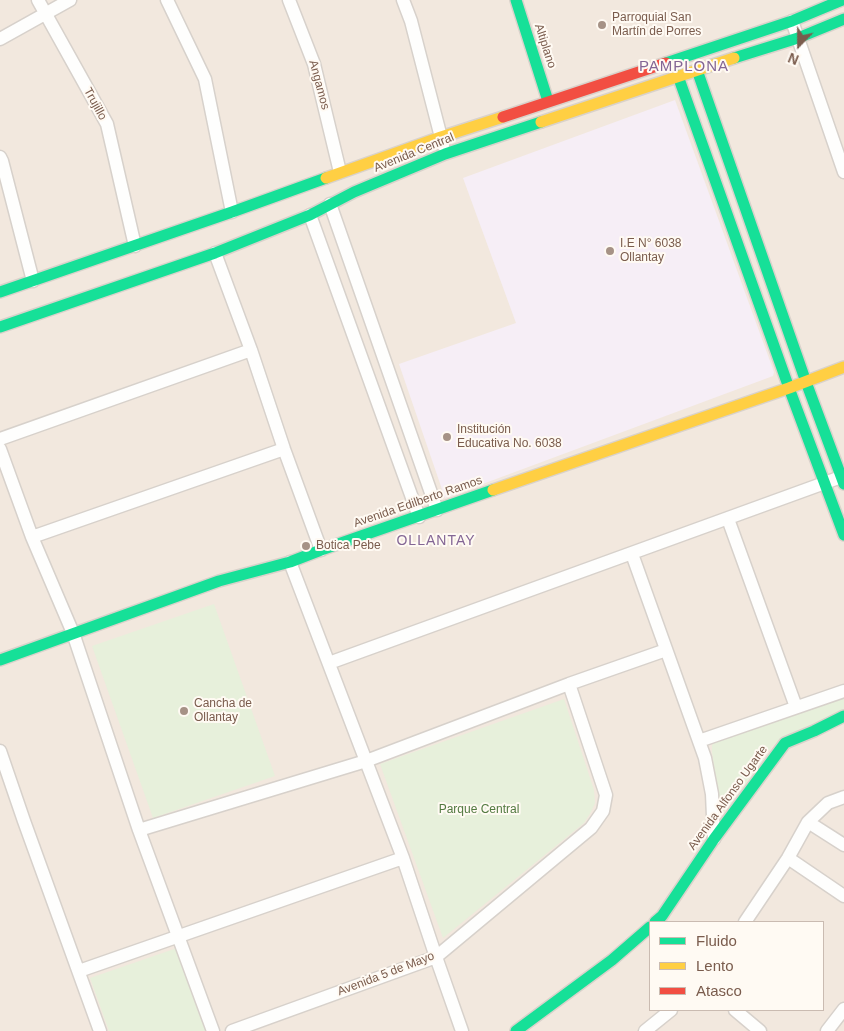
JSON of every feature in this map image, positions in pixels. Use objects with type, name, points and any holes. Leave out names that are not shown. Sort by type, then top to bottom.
[{"type":"street","name":"Trujillo","points":[[38,0],[107,124],[135,246]]},
{"type":"street","points":[[0,39],[70,0]]},
{"type":"street","points":[[167,0],[205,79],[232,212]]},
{"type":"street","name":"Angamos","points":[[289,0],[314,64],[340,172]]},
{"type":"street","points":[[403,0],[411,21],[445,154]]},
{"type":"street","name":"Altiplano","points":[[516,0],[548,100]]},
{"type":"street","name":"Avenida Central","points":[[0,292],[548,100],[792,21],[842,0]]},
{"type":"street","name":"Avenida Central","points":[[0,327],[215,253],[310,214],[354,192],[445,154],[798,38],[844,19]]},
{"type":"street","points":[[792,21],[840,150],[844,172]]},
{"type":"street","points":[[329,664],[824,483],[843,481],[806,382],[697,70]]},
{"type":"street","points":[[678,76],[789,388],[844,535]]},
{"type":"street","points":[[0,157],[33,281]]},
{"type":"street","points":[[330,204],[437,510]]},
{"type":"street","points":[[310,214],[419,517]]},
{"type":"street","points":[[737,243],[756,238]]},
{"type":"street","points":[[215,253],[321,550]]},
{"type":"street","points":[[0,439],[251,350]]},
{"type":"street","name":"Avenida Edilberto Ramos","points":[[0,660],[219,581],[290,562],[789,388],[844,367]]},
{"type":"street","points":[[0,449],[32,537],[73,633],[139,830],[213,1031]]},
{"type":"street","points":[[32,537],[284,449]]},
{"type":"street","points":[[728,519],[796,707]]},
{"type":"street","points":[[632,554],[705,758],[712,794],[714,839]]},
{"type":"street","points":[[290,562],[403,858],[462,1031]]},
{"type":"street","points":[[139,830],[366,761],[568,684],[666,650]]},
{"type":"street","name":"Avenida 5 de Mayo","points":[[232,1031],[436,957],[591,828],[603,811],[606,795],[568,684]]},
{"type":"street","points":[[699,741],[844,691]]},
{"type":"street","name":"Avenida Alfonso Ugarte","points":[[656,921],[662,916],[714,839],[785,743],[844,716]]},
{"type":"street","points":[[0,751],[100,1031]]},
{"type":"street","points":[[746,921],[788,858],[808,822],[828,803],[844,797]]},
{"type":"street","points":[[808,822],[844,845]]},
{"type":"street","points":[[79,970],[403,858]]},
{"type":"street","points":[[788,858],[844,896]]},
{"type":"street","points":[[516,1031],[612,960],[649,927]]},
{"type":"street","points":[[827,1031],[844,1009]]},
{"type":"street","points":[[645,1031],[670,1011]]},
{"type":"street","points":[[736,1011],[760,1031]]},
{"type":"shaded area","points":[[0,0],[844,0],[844,1031],[0,1031]]},
{"type":"shaded area","name":"I.E N° 6038 Ollantay","points":[[675,100],[774,372],[773,376],[445,498],[399,364],[516,323],[463,178]]},
{"type":"green space","name":"Cancha de Ollantay","points":[[214,604],[275,776],[153,818],[92,646]]},
{"type":"green space","points":[[844,696],[844,710],[794,732],[772,746],[721,816],[712,752],[712,745],[715,742]]},
{"type":"green space","name":"Parque Central","points":[[564,699],[594,790],[595,803],[591,812],[584,823],[443,938],[380,764]]},
{"type":"green space","points":[[180,947],[209,1031],[109,1031],[90,978]]},
{"type":"traffic: fast","points":[[516,0],[548,101]]},
{"type":"traffic: fast","points":[[666,63],[792,21],[842,0]]},
{"type":"traffic: fast","points":[[734,58],[798,38],[844,19]]},
{"type":"traffic: fast","points":[[697,70],[806,382],[844,484]]},
{"type":"traffic: fast","points":[[678,76],[789,388],[844,535]]},
{"type":"traffic: fast","points":[[0,327],[215,253],[310,215],[354,192],[445,154],[541,122]]},
{"type":"traffic: fast","points":[[0,292],[326,178]]},
{"type":"traffic: fast","points":[[0,660],[219,581],[290,562],[493,490]]},
{"type":"traffic: fast","points":[[656,921],[662,916],[714,839],[785,743],[844,716]]},
{"type":"traffic: fast","points":[[516,1031],[612,960],[649,928]]},
{"type":"traffic: slow","points":[[541,122],[734,58]]},
{"type":"traffic: slow","points":[[326,178],[503,117]]},
{"type":"traffic: slow","points":[[493,490],[789,388],[844,367]]},
{"type":"traffic: jam","points":[[503,117],[666,63]]},
{"type":"place","name":"Parroquial San Martín de Porres","points":[[602,25]]},
{"type":"place","name":"I.E N° 6038 Ollantay","points":[[610,251]]},
{"type":"place","name":"Institución Educativa No. 6038","points":[[447,437]]},
{"type":"place","name":"Botica Pebe","points":[[306,546]]},
{"type":"place","name":"Cancha de Ollantay","points":[[184,711]]},
{"type":"district","name":"PAMPLONA","points":[[684,67]]},
{"type":"district","name":"OLLANTAY","points":[[436,541]]}]
